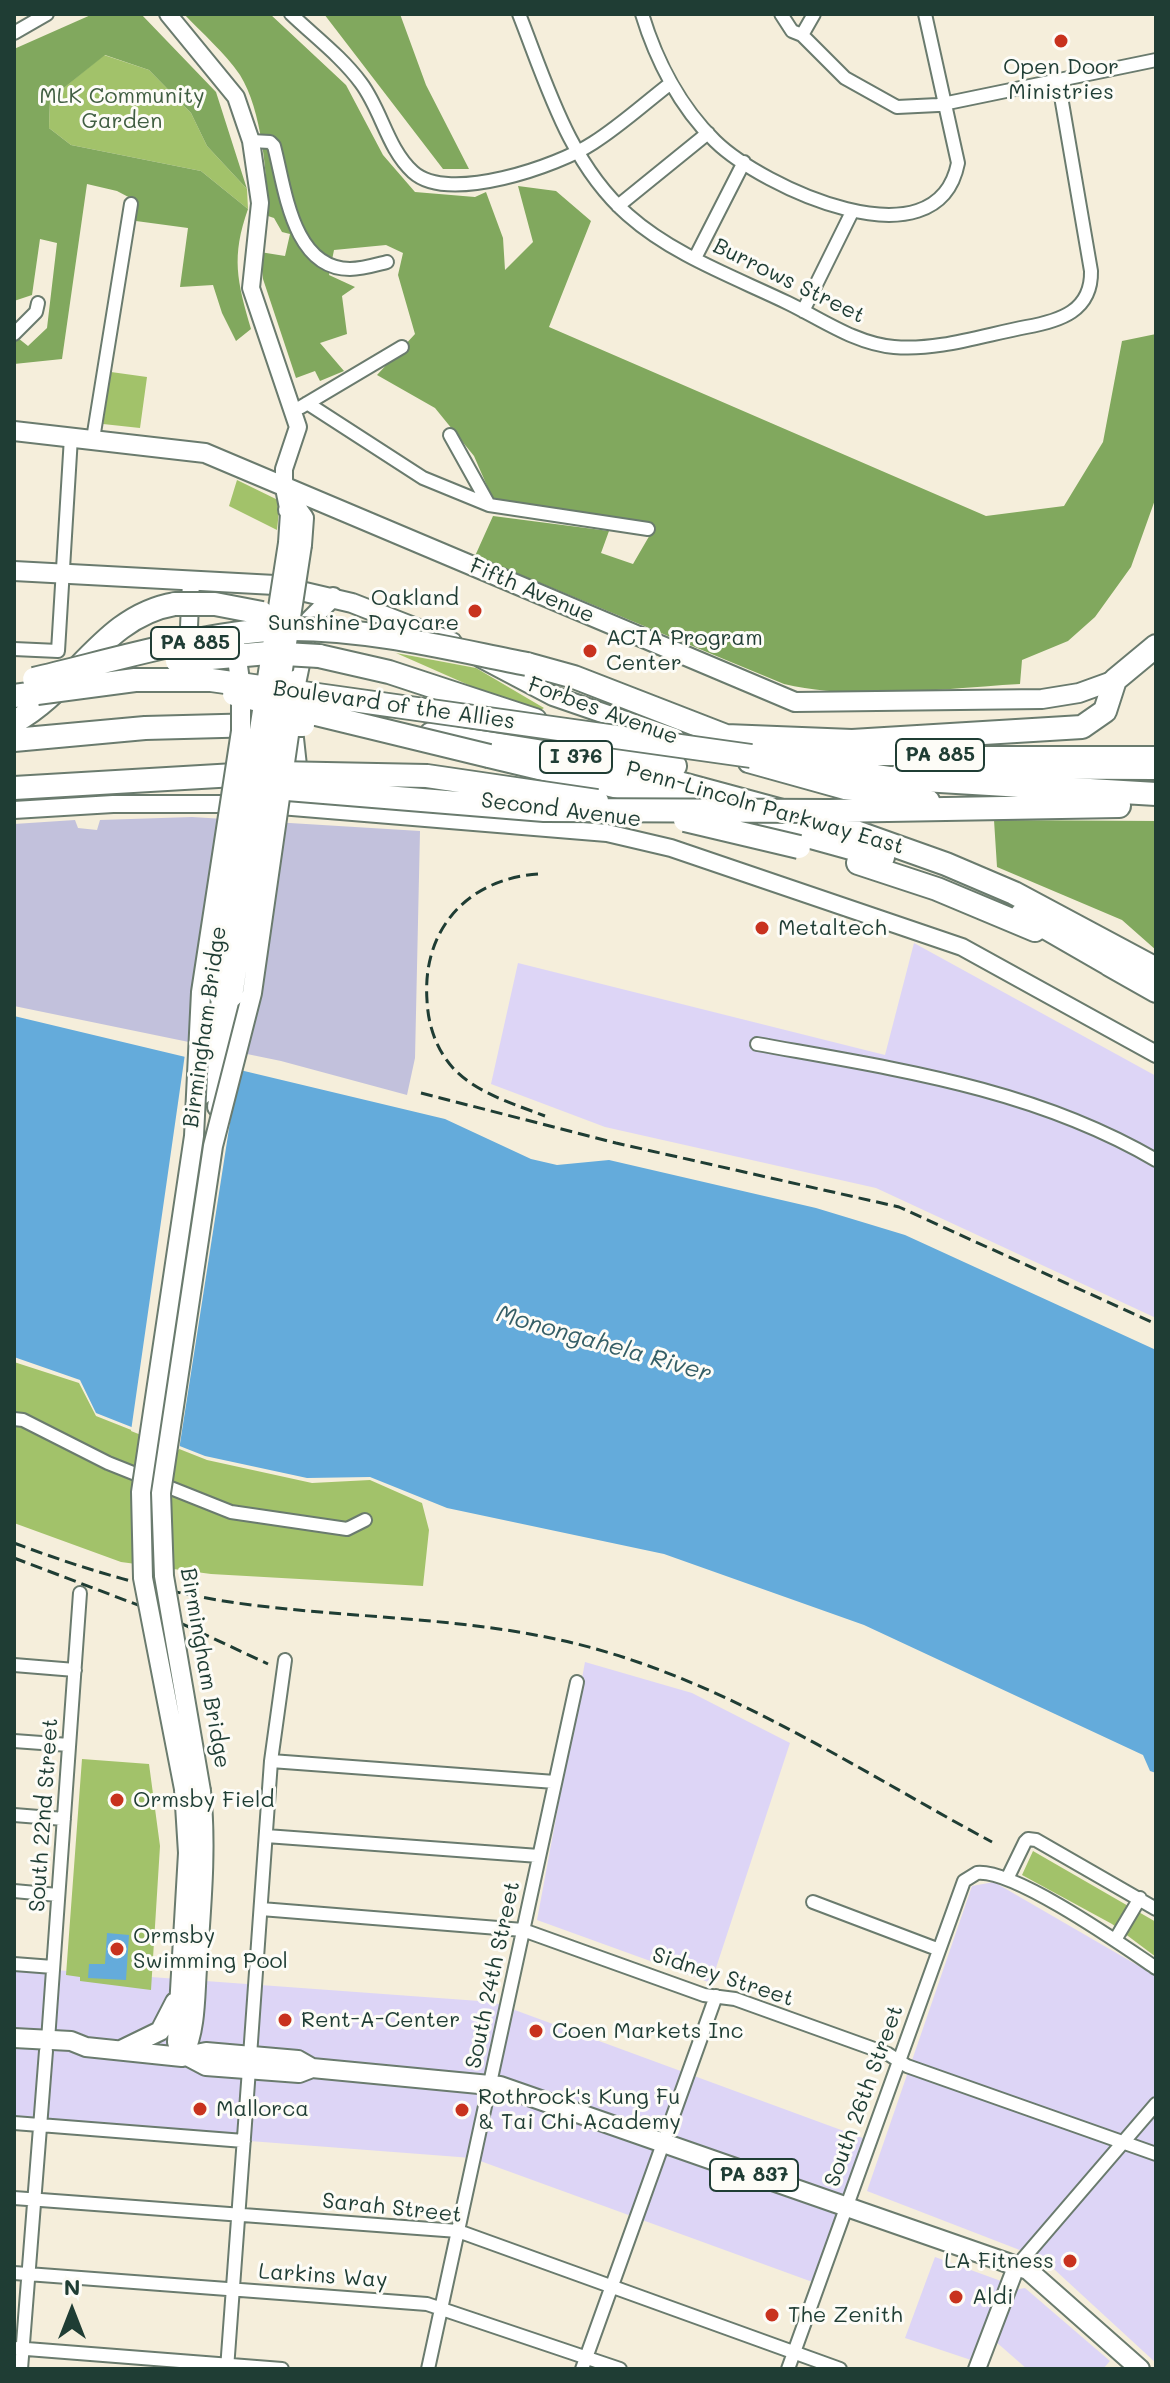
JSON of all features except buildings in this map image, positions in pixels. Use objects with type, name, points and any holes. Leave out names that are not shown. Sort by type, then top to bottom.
[{"type":"highway","points":[[14,722],[52,695],[119,628],[146,612],[175,604],[215,604],[358,632]]},
{"type":"highway","name":"Boulevard of the Allies","points":[[14,696],[29,685],[252,632],[291,629],[358,632],[527,664],[574,677],[726,736]]},
{"type":"highway","name":"Fifth Avenue","points":[[1115,680],[1156,646]]},
{"type":"highway","points":[[29,685],[229,655],[319,656],[370,666],[836,819]]},
{"type":"highway","name":"Boulevard of the Allies","points":[[29,685],[175,678],[247,684],[815,766]]},
{"type":"highway","points":[[726,736],[852,741],[1075,728],[1101,716],[1115,680]]},
{"type":"highway","points":[[110,683],[189,687],[233,694],[801,840]]},
{"type":"highway","name":"Penn-Lincoln Parkway East","points":[[14,740],[145,728],[294,725],[418,733],[558,753],[836,819],[1014,893],[1156,969]]},
{"type":"highway","points":[[815,766],[890,778],[1156,794]]},
{"type":"highway","name":"Penn-Lincoln Parkway East","points":[[14,788],[276,780],[377,773],[498,784],[604,802],[801,840],[937,889],[1121,971],[1156,991]]},
{"type":"highway","points":[[276,780],[544,810],[836,819],[1053,806]]},
{"type":"highway","name":"Forbes Avenue","points":[[1053,806],[1156,806]]},
{"type":"main road","points":[[168,14],[236,97],[251,141],[260,203],[251,288],[301,407],[284,469],[284,483]]},
{"type":"main road","name":"Fifth Avenue","points":[[14,431],[205,453],[284,483],[795,702],[1057,697],[1115,680]]},
{"type":"main road","name":"Birmingham Bridge","points":[[186,2057],[177,2042],[186,1996],[188,1853],[193,1790],[160,1513],[167,1439],[213,1146],[295,544],[284,483]]},
{"type":"main road","name":"Birmingham Bridge","points":[[193,1790],[143,1578],[140,1512],[144,1461],[194,1136],[295,544]]},
{"type":"main road","name":"Forbes Avenue","points":[[14,571],[223,580],[291,587],[333,597],[460,645],[521,682],[564,701],[781,774],[889,797],[1053,806]]},
{"type":"main road","points":[[194,1136],[201,992],[241,731],[241,688],[223,580]]},
{"type":"main road","points":[[191,581],[188,644],[193,666],[208,678],[269,690],[285,703],[293,717],[299,754],[299,806]]},
{"type":"main road","points":[[213,1146],[250,1000],[304,635],[312,615],[333,597]]},
{"type":"main road","name":"Fifth Avenue","points":[[1057,697],[1114,667],[1156,634]]},
{"type":"main road","name":"Boulevard of the Allies","points":[[726,736],[844,755],[1156,756]]},
{"type":"main road","name":"Boulevard of the Allies","points":[[815,766],[1156,770]]},
{"type":"main road","name":"Second Avenue","points":[[14,810],[154,803],[299,806],[607,833],[671,848],[962,947],[1156,1054]]},
{"type":"main road","points":[[116,2051],[137,2045],[160,2031],[186,1996]]},
{"type":"main road","points":[[186,1996],[200,2038],[208,2048],[250,2063]]},
{"type":"main road","name":"PA 837","points":[[14,2038],[47,2046]]},
{"type":"main road","name":"PA 837","points":[[14,2049],[71,2041],[86,2047],[186,2057],[206,2066],[250,2063],[299,2073],[312,2068],[490,2084],[1028,2270],[1140,2369]]},
{"type":"main road","points":[[186,2057],[206,2052],[221,2054]]},
{"type":"main road","points":[[977,2369],[1016,2267]]},
{"type":"street","points":[[14,33],[47,14]]},
{"type":"street","points":[[291,14],[361,82],[375,105],[393,148],[415,174],[437,185],[463,185],[547,164],[576,153],[671,83]]},
{"type":"street","name":"Burrows Street","points":[[519,14],[576,153],[618,206],[649,233],[695,258],[855,337],[894,347],[938,344],[1068,317],[1087,294],[1091,271],[1058,79]]},
{"type":"street","points":[[642,14],[671,83],[708,133],[744,162],[814,200],[852,212],[914,212],[929,208],[948,191],[958,163],[925,14]]},
{"type":"street","points":[[781,14],[792,31],[802,35],[845,78],[881,101],[915,109],[1156,60]]},
{"type":"street","points":[[802,35],[814,14]]},
{"type":"street","points":[[618,206],[708,133]]},
{"type":"street","points":[[251,141],[270,142],[274,146],[298,235],[315,255],[328,265],[349,269],[387,262]]},
{"type":"street","points":[[695,258],[744,162]]},
{"type":"street","points":[[93,439],[131,204]]},
{"type":"street","points":[[803,311],[852,212]]},
{"type":"street","points":[[14,334],[36,312],[38,303]]},
{"type":"street","points":[[402,347],[301,407],[423,478],[489,505],[648,529]]},
{"type":"street","points":[[450,435],[489,505]]},
{"type":"street","points":[[14,649],[58,651],[71,437]]},
{"type":"street","points":[[757,1044],[1007,1094],[1095,1127],[1156,1160]]},
{"type":"street","points":[[14,1419],[23,1420],[108,1463],[231,1512],[347,1529],[365,1520]]},
{"type":"street","name":"South 22nd Street","points":[[21,2369],[18,2348],[29,2274],[80,1593]]},
{"type":"street","points":[[227,2366],[271,1761],[285,1660]]},
{"type":"street","points":[[14,1665],[75,1670]]},
{"type":"street","name":"South 24th Street","points":[[428,2369],[577,1682]]},
{"type":"street","points":[[14,1741],[69,1745]]},
{"type":"street","points":[[271,1761],[555,1782]]},
{"type":"street","points":[[14,1815],[64,1819]]},
{"type":"street","points":[[266,1836],[539,1856]]},
{"type":"street","points":[[1156,1909],[1036,1840],[1028,1839],[1007,1879],[1115,1940],[1156,1968]]},
{"type":"street","name":"South 26th Street","points":[[788,2369],[964,1881],[977,1873],[987,1872],[1007,1879]]},
{"type":"street","points":[[14,1891],[58,1895]]},
{"type":"street","points":[[1115,1940],[1140,1898]]},
{"type":"street","points":[[813,1902],[937,1949]]},
{"type":"street","name":"Sidney Street","points":[[261,1909],[523,1930],[716,1996],[735,1999],[1156,2154]]},
{"type":"street","points":[[14,1964],[53,1967]]},
{"type":"street","points":[[584,2363],[716,1996]]},
{"type":"street","points":[[1016,2267],[1156,2104]]},
{"type":"street","points":[[14,2123],[244,2141]]},
{"type":"street","name":"Sarah Street","points":[[14,2198],[458,2231],[840,2369]]},
{"type":"street","name":"Larkins Way","points":[[14,2273],[442,2307],[584,2363],[620,2369]]},
{"type":"street","points":[[18,2348],[282,2369]]},
{"type":"shaded area","points":[[192,817],[420,831],[415,1058],[407,1095],[281,1061],[14,1006],[14,824],[75,820],[78,828],[97,830],[100,820]]},
{"type":"shaded area","points":[[914,943],[1156,1076],[1156,1318],[876,1188],[605,1127],[491,1084],[518,963],[885,1055]]},
{"type":"shaded area","points":[[585,1662],[692,1693],[790,1743],[711,1983],[537,1920]]},
{"type":"shaded area","points":[[994,1882],[1156,1976],[1156,2363],[1043,2259],[867,2191],[972,1886]]},
{"type":"shaded area","points":[[14,1967],[493,2002],[871,2141],[818,2284],[472,2158],[14,2123]]},
{"type":"shaded area","name":"Aldi","points":[[935,2257],[1001,2281],[974,2361],[905,2338]]},
{"type":"shaded area","points":[[1025,2288],[1110,2361],[1103,2369],[1027,2369],[995,2341],[1013,2290]]},
{"type":"green space","points":[[93,14],[141,14],[216,92],[247,189],[207,146],[191,113],[149,70],[105,55],[50,99],[49,128],[71,145],[201,171],[248,209],[239,241],[238,269],[251,329],[236,341],[213,285],[180,287],[188,228],[136,221],[136,201],[117,191],[87,184],[62,359],[14,364],[14,343],[18,338],[28,346],[47,328],[57,243],[40,239],[32,295],[14,301],[14,49]]},
{"type":"green space","points":[[184,14],[270,14],[346,85],[383,155],[415,192],[475,197],[486,192],[503,238],[505,270],[533,242],[518,186],[556,191],[591,221],[549,327],[986,516],[1064,506],[1103,442],[1122,341],[1156,334],[1156,497],[1131,567],[1095,617],[1068,641],[1022,660],[1020,684],[871,693],[784,684],[475,556],[493,516],[609,531],[601,553],[633,564],[651,533],[494,502],[474,456],[435,408],[377,375],[415,334],[398,275],[403,253],[386,245],[334,250],[329,275],[355,287],[342,296],[347,334],[320,343],[344,371],[320,381],[315,371],[296,378],[263,279],[260,252],[285,256],[290,234],[282,232],[274,218],[268,216],[265,163],[254,106],[234,67]]},
{"type":"green space","points":[[324,14],[400,14],[426,85],[469,169],[443,169]]},
{"type":"green space","name":"MLK Community Garden","points":[[104,55],[149,70],[191,113],[207,146],[247,189],[248,209],[201,171],[71,145],[49,128],[50,99]]},
{"type":"green space","points":[[111,372],[147,377],[140,428],[103,424]]},
{"type":"green space","points":[[237,480],[280,501],[277,530],[229,506]]},
{"type":"green space","points":[[396,653],[476,668],[544,708],[539,711],[489,694]]},
{"type":"green space","points":[[994,820],[1156,821],[1156,950],[1122,920],[997,867]]},
{"type":"green space","points":[[14,1362],[79,1383],[96,1416],[207,1460],[312,1483],[370,1480],[422,1503],[429,1530],[423,1586],[211,1574],[121,1562],[14,1523]]},
{"type":"green space","points":[[82,1759],[149,1764],[160,1846],[151,1990],[80,1981],[80,1977],[66,1975]]},
{"type":"green space","points":[[1033,1851],[1156,1922],[1156,1957],[1112,1924],[1022,1875]]},
{"type":"water","name":"Monongahela River","points":[[14,1016],[445,1119],[531,1159],[557,1165],[609,1160],[816,1208],[905,1235],[1156,1350],[1156,1773],[1150,1771],[1143,1755],[864,1625],[664,1554],[447,1508],[370,1477],[307,1478],[205,1456],[96,1413],[80,1380],[14,1357]]},
{"type":"water","name":"Ormsby Swimming Pool","points":[[107,1933],[129,1935],[126,1980],[88,1978],[89,1964],[105,1964]]},
{"type":"pier","points":[[185,1054],[242,1067],[233,1103],[179,1450],[131,1431]]},
{"type":"railway","points":[[538,874],[490,886],[470,898],[454,913],[432,951],[427,975],[427,1000],[434,1036],[442,1053],[462,1077],[484,1091],[545,1116]]},
{"type":"railway","points":[[421,1093],[616,1143],[899,1207],[1156,1324]]},
{"type":"railway","points":[[14,1543],[165,1590],[228,1602],[485,1627],[560,1640],[618,1655],[729,1699],[992,1842]]},
{"type":"railway","points":[[14,1558],[159,1613],[268,1664]]},
{"type":"place","name":"Open Door Ministries","points":[[1061,41]]},
{"type":"place","name":"Oakland Sunshine Daycare","points":[[475,611]]},
{"type":"place","name":"ACTA Program Center","points":[[590,651]]},
{"type":"place","name":"Metaltech","points":[[762,928]]},
{"type":"place","name":"Ormsby Field","points":[[117,1800]]},
{"type":"place","name":"Ormsby Swimming Pool","points":[[117,1949]]},
{"type":"place","name":"Rent-A-Center","points":[[285,2020]]},
{"type":"place","name":"Coen Markets Inc","points":[[536,2031]]},
{"type":"place","name":"Mallorca","points":[[200,2109]]},
{"type":"place","name":"Rothrock's Kung Fu & Tai Chi Academy","points":[[462,2110]]},
{"type":"place","name":"LA Fitness","points":[[1070,2261]]},
{"type":"place","name":"Aldi","points":[[956,2297]]},
{"type":"place","name":"The Zenith","points":[[772,2315]]}]
